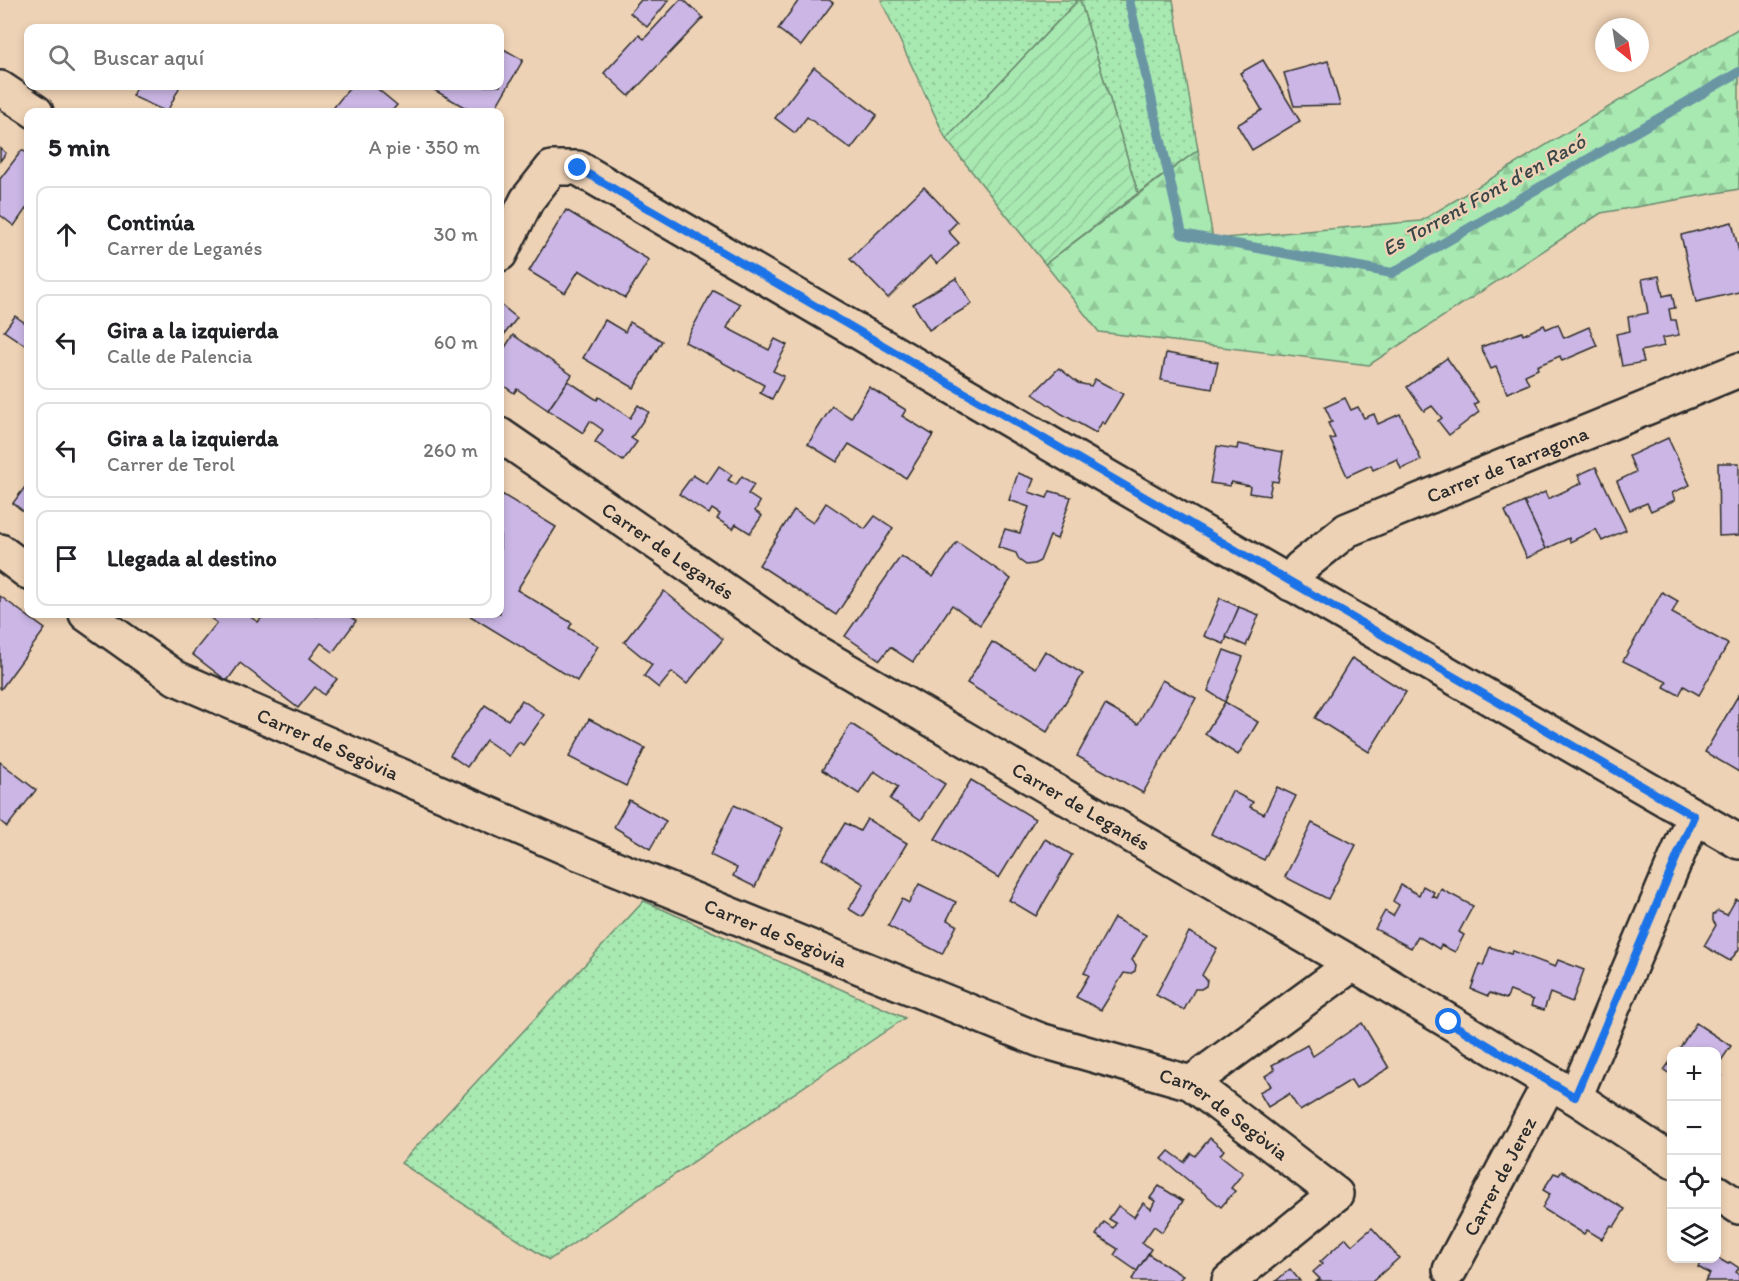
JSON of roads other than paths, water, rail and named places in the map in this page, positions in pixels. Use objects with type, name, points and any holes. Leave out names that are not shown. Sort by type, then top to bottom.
[{"type":"street","points":[[0,88],[30,108]]},
{"type":"street","points":[[504,246],[527,200],[552,168],[578,168],[1739,842]]},
{"type":"street","name":"Carrer de Tarragona","points":[[1291,584],[1300,568],[1347,530],[1739,370]]},
{"type":"street","name":"Carrer de Leganés","points":[[504,438],[812,650],[1353,964],[1562,1089],[1667,1158]]},
{"type":"street","points":[[0,551],[24,569]]},
{"type":"street","name":"Carrer de Segòvia","points":[[92,618],[176,678],[571,850],[1040,1040],[1191,1083],[1336,1194],[1229,1281]]},
{"type":"street","name":"Carrer de Jerez","points":[[1450,1270],[1562,1089],[1694,816]]},
{"type":"street","points":[[1191,1083],[1353,964]]},
{"type":"street","points":[[1721,1195],[1739,1207]]},
{"type":"waterway","name":"Es Torrent Font d'en Racó","points":[[1129,0],[1182,234],[1392,273],[1739,72]]}]
